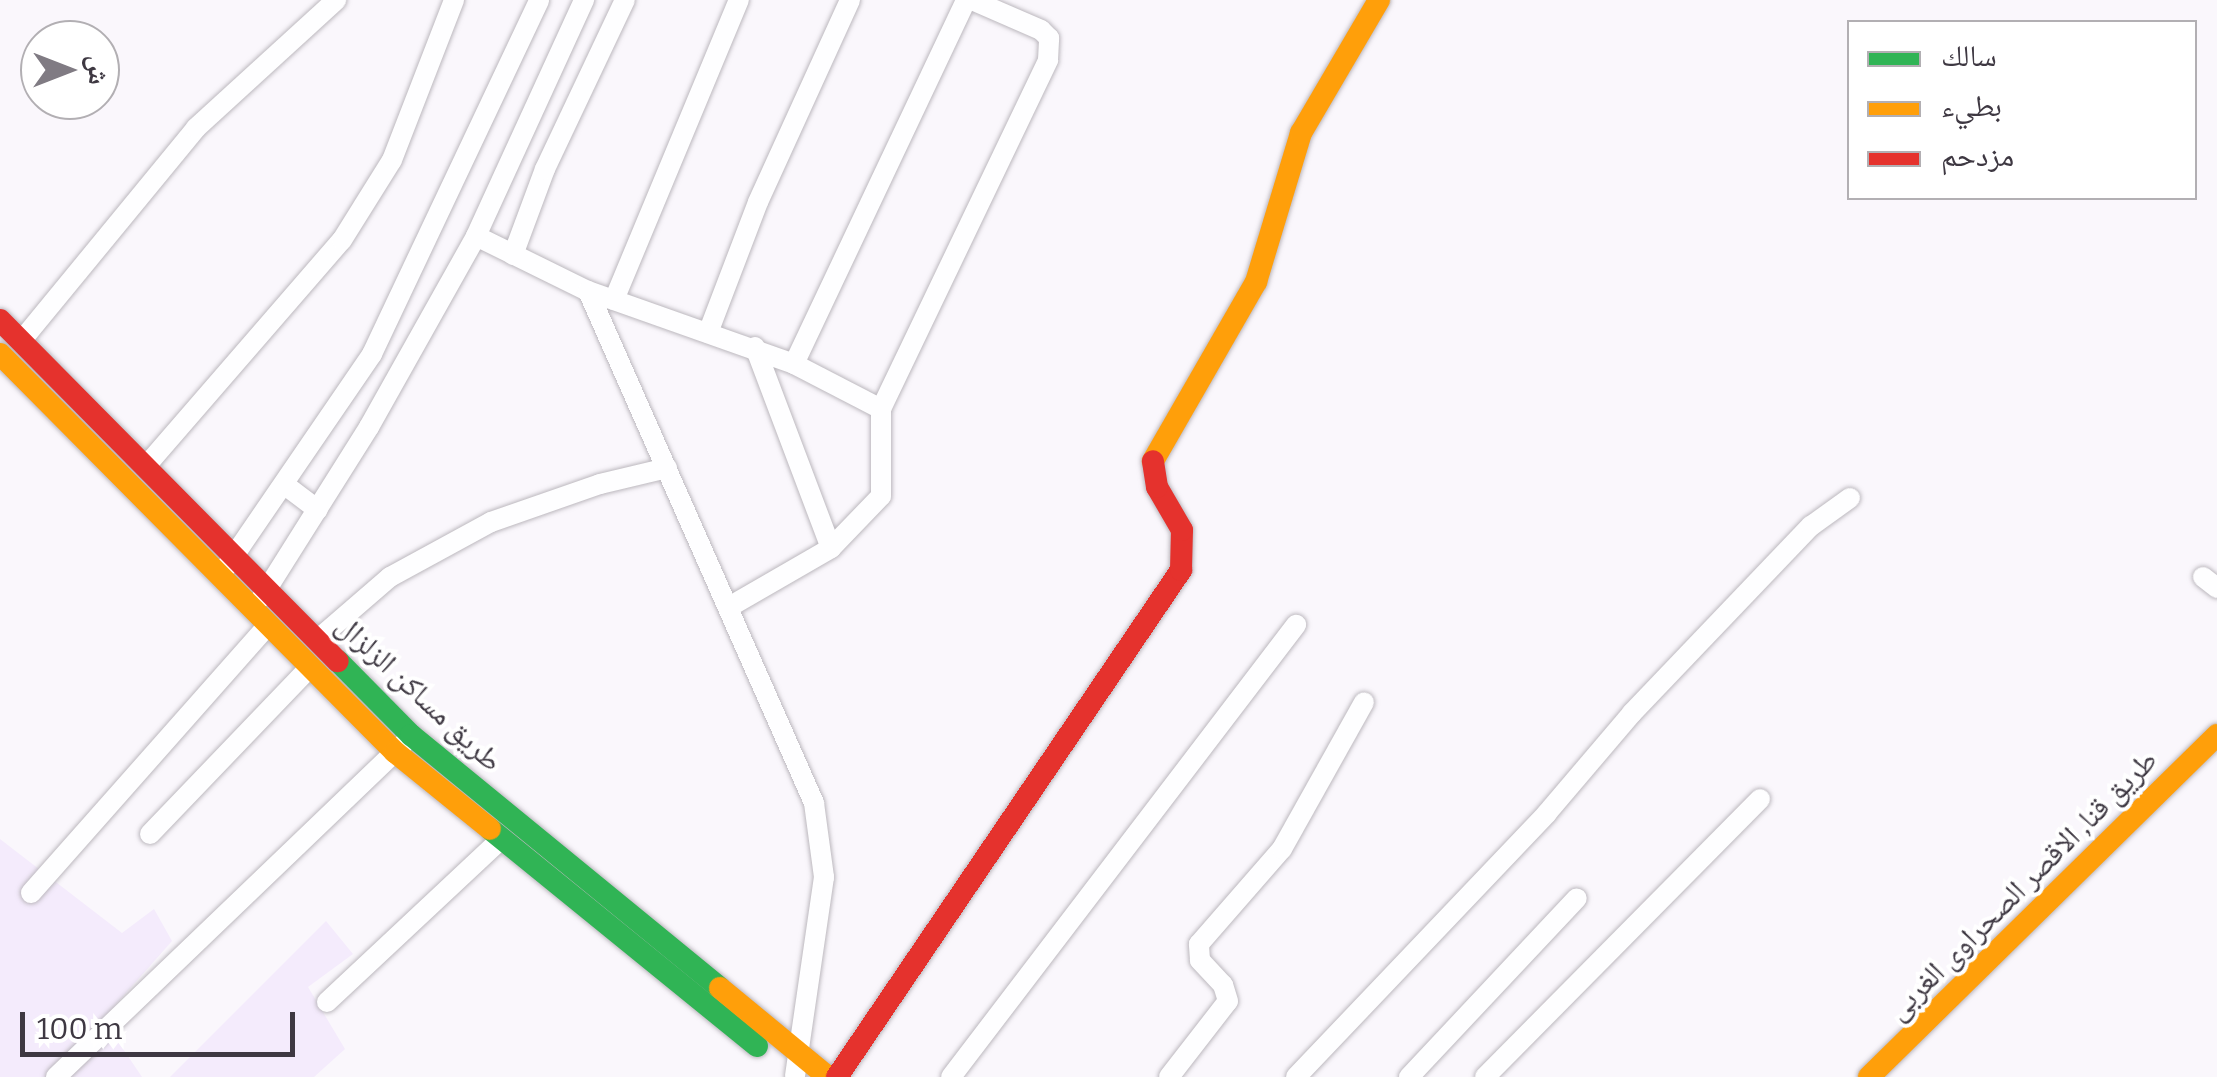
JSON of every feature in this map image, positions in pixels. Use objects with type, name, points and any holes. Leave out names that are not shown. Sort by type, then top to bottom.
[{"type":"street","points":[[22,340],[196,128],[336,0]]},
{"type":"street","points":[[146,466],[342,240],[392,160],[454,0]]},
{"type":"street","points":[[219,577],[372,354],[539,0]]},
{"type":"street","points":[[31,893],[260,619],[267,589],[318,510],[476,236],[584,0]]},
{"type":"street","points":[[514,255],[545,169],[625,0]]},
{"type":"street","points":[[614,300],[739,0]]},
{"type":"street","points":[[708,333],[758,202],[850,0]]},
{"type":"street","points":[[729,607],[831,548],[881,496],[882,409],[1048,60],[1049,38],[1041,30],[969,0],[794,364]]},
{"type":"street","points":[[837,1077],[1181,570],[1182,530],[1158,487],[1152,456],[1256,282],[1302,133],[1379,0]]},
{"type":"street","points":[[476,236],[588,291],[794,364],[882,409]]},
{"type":"street","points":[[588,291],[814,803],[822,840],[824,878],[796,1069]]},
{"type":"street","name":"طريق مساكن الزلزال","points":[[0,320],[317,640],[403,743],[500,839],[796,1069],[828,1077]]},
{"type":"street","points":[[754,347],[831,548]]},
{"type":"street","name":"طريق مساكن الزلزال","points":[[0,354],[309,668],[796,1069]]},
{"type":"street","points":[[317,640],[390,578],[491,522],[563,495],[667,468]]},
{"type":"street","points":[[285,486],[318,510]]},
{"type":"street","points":[[1296,1077],[1546,813],[1632,713],[1812,526],[1850,498]]},
{"type":"street","points":[[951,1077],[1296,624]]},
{"type":"street","points":[[150,834],[309,668]]},
{"type":"street","points":[[1169,1077],[1228,1005],[1224,985],[1200,960],[1199,944],[1282,850],[1364,702]]},
{"type":"street","name":"طريق قنا, الاقصر الصحراوى الغربى","points":[[1870,1077],[2217,735]]},
{"type":"street","points":[[56,1077],[403,743]]},
{"type":"street","points":[[1485,1077],[1760,799]]},
{"type":"street","points":[[328,1002],[500,839]]},
{"type":"street","points":[[1409,1077],[1577,898]]},
{"type":"shaded area","points":[[0,839],[122,933],[154,909],[172,941],[103,1019],[142,1077],[0,1077]]},
{"type":"shaded area","points":[[326,921],[353,954],[308,987],[345,1049],[314,1077],[170,1077]]},
{"type":"traffic: fast","points":[[338,661],[411,735],[720,988]]},
{"type":"traffic: fast","points":[[490,829],[757,1046]]},
{"type":"traffic: slow","points":[[1153,461],[1256,282],[1301,133],[1379,0]]},
{"type":"traffic: slow","points":[[0,354],[395,752],[490,829]]},
{"type":"traffic: slow","points":[[1869,1077],[2217,735]]},
{"type":"traffic: slow","points":[[720,988],[828,1077]]},
{"type":"traffic: jam","points":[[0,320],[338,661]]},
{"type":"traffic: jam","points":[[837,1077],[1181,570],[1182,530],[1157,487],[1153,461]]}]
